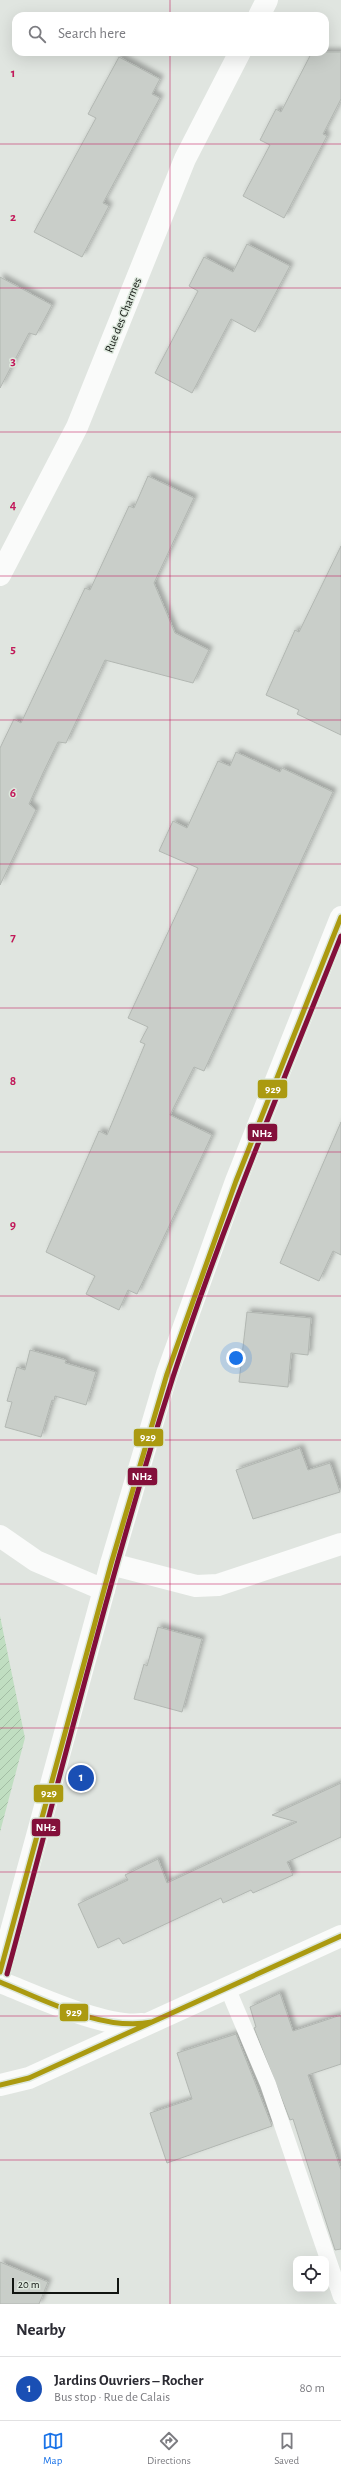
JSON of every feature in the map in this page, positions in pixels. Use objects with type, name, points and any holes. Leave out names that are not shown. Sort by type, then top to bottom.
[{"type":"street","points":[[261,12],[267,0]]},
{"type":"street","name":"Rue des Charmes","points":[[0,576],[77,427],[185,159],[238,56]]},
{"type":"street","points":[[0,1972],[111,1564],[155,1413],[197,1288],[341,917]]},
{"type":"street","points":[[0,1536],[36,1561],[104,1590]]},
{"type":"street","points":[[111,1564],[196,1586],[218,1585],[341,1544]]},
{"type":"street","points":[[0,2084],[28,2078],[341,1936]]},
{"type":"street","points":[[0,1982],[101,2020],[133,2026],[149,2023]]},
{"type":"lane","points":[[227,1987],[268,2084],[341,2297]]},
{"type":"green space","points":[[0,1616],[25,1738],[0,1832]]},
{"type":"building","points":[[329,52],[341,52],[341,99],[323,134],[327,136],[284,218],[243,196],[270,145],[260,140],[276,109],[281,112],[310,56],[329,56]]},
{"type":"building","points":[[119,57],[160,79],[152,94],[160,98],[103,203],[109,206],[82,257],[34,232],[96,118],[88,114]]},
{"type":"building","points":[[247,244],[290,266],[255,332],[231,319],[192,393],[155,373],[198,291],[189,286],[204,257],[233,272]]},
{"type":"building","points":[[0,277],[52,305],[36,335],[29,333],[0,388]]},
{"type":"building","points":[[148,476],[194,498],[154,583],[175,633],[209,650],[193,683],[105,660],[66,743],[58,742],[43,773],[29,804],[36,810],[0,885],[0,748],[14,719],[21,723],[85,588],[90,590],[129,506],[134,508]]},
{"type":"building","points":[[341,546],[341,735],[297,714],[299,710],[266,695],[295,630],[299,632]]},
{"type":"building","points":[[236,752],[280,772],[282,768],[333,792],[204,1071],[194,1067],[170,1115],[212,1135],[137,1294],[128,1290],[119,1310],[86,1294],[95,1276],[46,1252],[99,1131],[107,1135],[145,1044],[140,1042],[148,1027],[128,1018],[198,868],[159,851],[173,821],[187,828],[218,761],[230,766]]},
{"type":"building","points":[[341,1122],[341,1255],[333,1251],[319,1281],[280,1263]]},
{"type":"building","points":[[247,1312],[311,1318],[308,1355],[291,1353],[288,1387],[239,1382]]},
{"type":"building","points":[[30,1350],[66,1360],[65,1363],[96,1372],[86,1405],[55,1396],[54,1401],[52,1400],[41,1437],[5,1427],[12,1402],[7,1401],[17,1367],[25,1370]]},
{"type":"building","points":[[300,1448],[308,1470],[330,1463],[340,1492],[253,1519],[236,1470]]},
{"type":"building","points":[[158,1627],[202,1639],[182,1712],[134,1699],[144,1664],[147,1666]]},
{"type":"building","points":[[341,1783],[341,1837],[287,1862],[293,1875],[253,1893],[251,1890],[223,1903],[221,1898],[123,1944],[119,1938],[98,1948],[78,1904],[128,1880],[125,1875],[158,1859],[167,1883],[297,1822],[272,1815]]},
{"type":"building","points":[[280,1993],[293,2031],[341,2015],[341,2064],[308,2075],[341,2170],[341,2249],[335,2250],[293,2119],[290,2120],[254,2028],[256,2027],[250,2007]]},
{"type":"building","points":[[236,2034],[272,2126],[167,2163],[150,2113],[192,2099],[177,2053]]},
{"type":"building","points":[[0,2262],[48,2282],[39,2304],[0,2304]]},
{"type":"transit line","name":"929","points":[[0,1972],[111,1564],[167,1374],[236,1181],[341,917]]},
{"type":"transit line","name":"NH2","points":[[7,1974],[107,1600],[173,1377],[232,1210],[341,936]]},
{"type":"transit line","name":"929","points":[[0,2085],[29,2078],[341,1936]]},
{"type":"transit line","name":"929","points":[[0,1982],[55,2005],[94,2018],[133,2024],[152,2022]]},
{"type":"place","name":"Jardins Ouvriers – Rocher","points":[[81,1778]]}]
